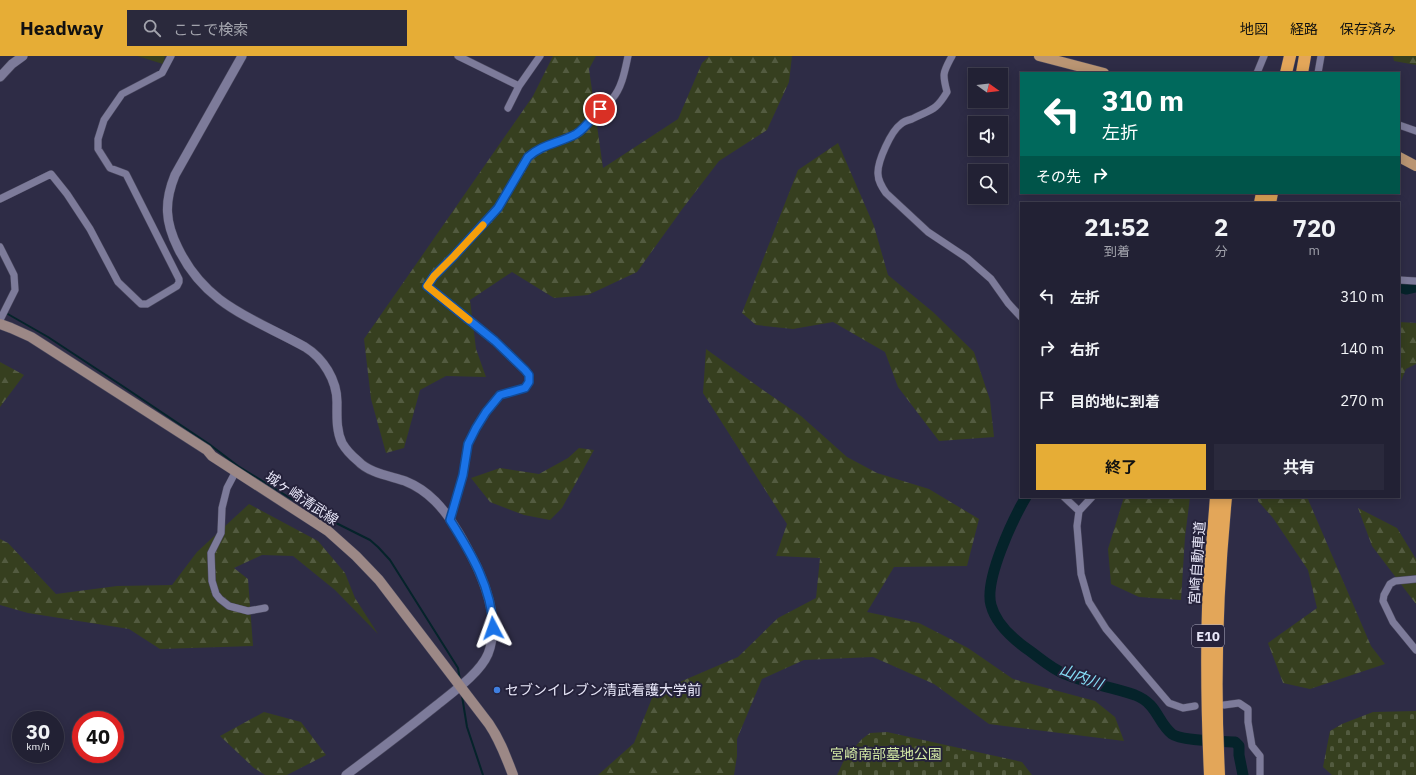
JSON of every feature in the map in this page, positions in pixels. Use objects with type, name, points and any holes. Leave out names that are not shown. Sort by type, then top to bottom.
[{"type":"highway","points":[[1286,72],[1290,56]]},
{"type":"highway","points":[[1296,72],[1300,56]]},
{"type":"highway","points":[[1302,72],[1305,56]]},
{"type":"highway","name":"宮崎自動車道","points":[[1210,775],[1207,686],[1208,623],[1209,582],[1216,498]]},
{"type":"highway","name":"宮崎自動車道","points":[[1219,775],[1217,706],[1218,629],[1222,541],[1226,498]]},
{"type":"main road","points":[[1039,56],[1100,72]]},
{"type":"main road","points":[[1400,158],[1416,166]]},
{"type":"main road","name":"城ヶ崎清武線","points":[[0,324],[31,337],[207,450],[212,456],[328,531],[356,556],[379,580],[463,688],[496,733],[513,775]]},
{"type":"street","points":[[0,77],[12,64],[23,56]]},
{"type":"street","points":[[0,199],[51,174],[67,194],[90,229],[118,282],[141,304],[148,304],[177,286],[179,284],[179,279],[126,174],[110,168],[98,149],[98,139],[104,120],[122,94],[162,73],[171,56]]},
{"type":"street","points":[[242,56],[175,175],[171,185],[167,208],[167,219],[175,244],[190,270],[210,293],[236,310],[305,347],[313,352],[320,360],[326,368],[335,389],[337,400],[337,424],[342,443],[360,464],[369,469],[406,482],[436,502],[450,520],[472,558],[489,599],[492,616],[491,642],[487,656],[463,688],[346,775]]},
{"type":"street","points":[[458,56],[519,86]]},
{"type":"street","points":[[508,108],[519,86],[540,56]]},
{"type":"street","points":[[450,520],[463,475],[468,444],[476,428],[486,412],[500,395],[525,388],[529,382],[529,375],[495,341],[427,286],[434,276],[498,208],[528,157],[547,144],[563,140],[579,132],[596,113],[613,98],[621,82],[628,56]]},
{"type":"street","points":[[952,56],[944,71],[943,78],[947,92],[933,110],[900,124],[888,142],[880,162],[878,170],[879,179],[882,188],[886,193],[914,220],[928,232],[967,258],[991,279],[1008,303],[1020,316]]},
{"type":"street","points":[[1257,72],[1264,56]]},
{"type":"street","points":[[1318,72],[1321,56]]},
{"type":"street","points":[[1400,125],[1416,131]]},
{"type":"street","points":[[0,248],[14,275],[16,290],[0,320]]},
{"type":"street","points":[[1400,280],[1416,280]]},
{"type":"street","points":[[236,471],[227,488],[222,508],[221,533],[211,553],[212,581],[216,594],[229,606],[248,611],[265,608]]},
{"type":"street","points":[[1065,498],[1079,511]]},
{"type":"street","points":[[1091,498],[1079,511],[1077,526],[1081,574],[1089,602],[1106,629],[1169,703],[1183,708],[1195,706]]},
{"type":"street","points":[[1416,579],[1395,581],[1390,584],[1384,595],[1383,601],[1393,622],[1416,650]]},
{"type":"street","points":[[1224,705],[1239,703],[1248,710],[1248,722],[1252,746],[1260,756],[1260,775]]},
{"type":"green space","points":[[137,56],[165,56],[163,64]]},
{"type":"green space","points":[[553,56],[596,56],[589,69],[603,168],[678,119],[702,63],[709,56],[792,56],[789,82],[767,130],[719,161],[637,272],[588,295],[554,298],[512,272],[470,300],[476,349],[486,377],[446,376],[420,390],[404,448],[386,453],[371,399],[364,339],[533,96]]},
{"type":"green space","points":[[1393,56],[1416,56],[1416,65],[1394,61]]},
{"type":"green space","points":[[838,143],[874,226],[888,275],[933,312],[974,352],[990,400],[994,437],[939,441],[898,387],[885,352],[833,322],[793,329],[756,325],[742,313],[798,170]]},
{"type":"green space","points":[[1400,322],[1416,323],[1416,364],[1406,369],[1400,384]]},
{"type":"green space","points":[[706,349],[801,416],[847,457],[877,473],[929,489],[979,519],[967,566],[894,567],[867,612],[919,623],[968,648],[1013,679],[1095,701],[1115,717],[1124,741],[989,724],[934,684],[873,657],[804,660],[762,679],[737,739],[737,756],[734,775],[598,775],[634,743],[654,693],[738,657],[778,618],[816,598],[820,558],[776,556],[787,524],[703,393]]},
{"type":"green space","points":[[0,362],[24,375],[0,407]]},
{"type":"green space","points":[[579,448],[594,450],[562,508],[550,520],[524,515],[490,502],[471,478],[500,468],[539,474],[568,458]]},
{"type":"green space","points":[[1124,498],[1190,498],[1185,537],[1181,600],[1139,597],[1111,584],[1108,549]]},
{"type":"green space","points":[[1258,498],[1307,498],[1371,646],[1385,664],[1310,689],[1283,683],[1268,643],[1317,608],[1308,570],[1273,518],[1258,501]]},
{"type":"green space","points":[[249,504],[318,541],[345,573],[355,598],[378,634],[335,590],[293,556],[262,555],[234,568],[248,579],[253,646],[160,649],[129,629],[28,613],[0,605],[0,539],[8,543],[56,594],[117,586],[172,585],[197,552]]},
{"type":"green space","points":[[1358,508],[1397,528],[1416,559],[1416,604],[1372,546]]},
{"type":"green space","points":[[1416,711],[1416,775],[1332,775],[1323,767],[1330,731],[1342,724],[1373,712]]},
{"type":"green space","points":[[264,712],[301,722],[326,755],[287,775],[265,775],[254,768],[220,736]]},
{"type":"green space","name":"宮崎南部墓地公園","points":[[887,732],[1022,762],[1032,775],[837,775],[845,758],[862,739],[870,733]]},
{"type":"waterway","name":"山内川","points":[[1400,287],[1406,289],[1416,287]]},
{"type":"waterway","points":[[6,313],[48,337],[124,387],[209,444],[238,466],[308,509],[370,540],[390,560],[458,668],[460,680]]},
{"type":"waterway","name":"山内川","points":[[1025,498],[1007,534],[992,581],[990,594],[991,605],[993,612],[1001,625],[1018,642],[1060,672],[1135,695],[1143,699],[1153,708],[1163,724],[1172,734],[1184,738],[1235,742],[1239,746],[1239,755],[1243,775]]},
{"type":"waterway","points":[[462,696],[467,727],[483,775]]},
{"type":"slow traffic","points":[[469,320],[427,286],[431,278],[483,225]]},
{"type":"place","name":"セブンイレブン清武看護大学前","points":[[497,690]]},
{"type":"route","points":[[493,628],[489,599],[482,580],[472,558],[450,520],[463,475],[468,444],[476,428],[486,412],[500,395],[525,388],[529,382],[529,375],[495,341],[427,286],[431,278],[454,256],[498,208],[510,190],[528,157],[547,144],[563,140],[579,132],[600,109]]}]
